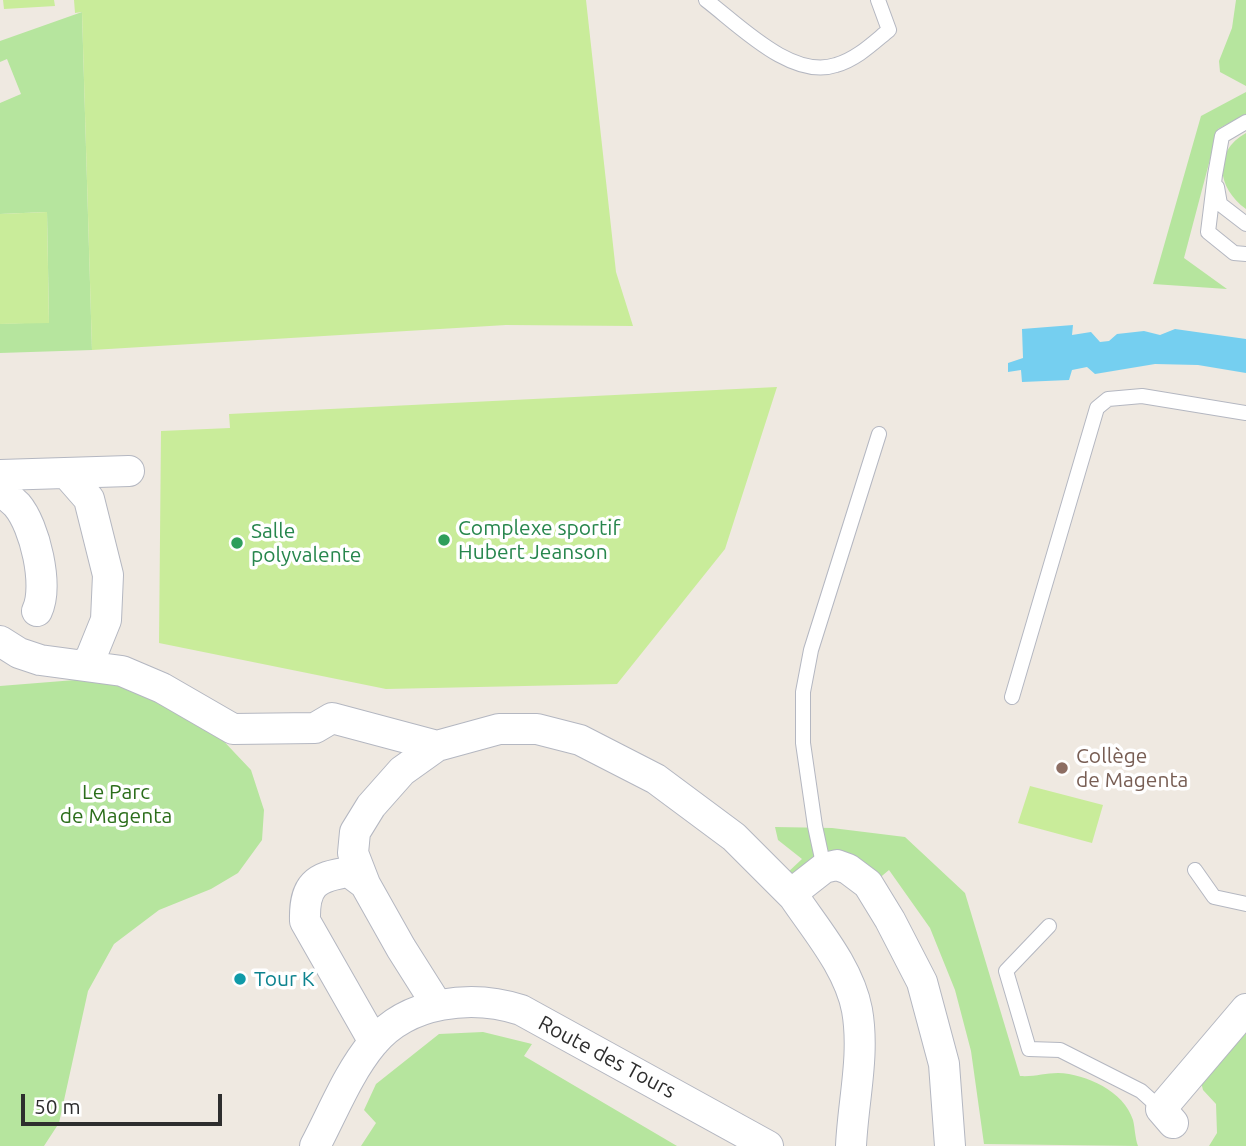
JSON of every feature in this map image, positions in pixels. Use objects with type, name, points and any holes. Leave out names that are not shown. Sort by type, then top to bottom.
[{"type":"street","points":[[0,475],[68,475],[129,471]]},
{"type":"street","points":[[68,475],[89,499],[108,575],[106,620],[91,657],[84,665]]},
{"type":"street","points":[[0,491],[19,507],[35,546],[42,573],[41,603],[37,611]]},
{"type":"street","points":[[0,641],[19,653],[40,660],[122,671],[162,688],[233,729],[315,728],[332,718],[437,746]]},
{"type":"street","points":[[437,1005],[365,884],[353,853],[355,832],[371,806],[402,771],[437,746],[499,729],[537,729],[580,740],[656,779],[734,837],[794,897],[840,965],[857,1009],[858,1072],[851,1146]]},
{"type":"street","points":[[794,897],[801,886],[824,868],[837,865],[861,876],[868,884],[922,982],[944,1064],[950,1146]]},
{"type":"street","points":[[365,884],[349,872],[330,875],[310,886],[304,900],[305,921],[374,1042]]},
{"type":"street","name":"Route des Tours","points":[[315,1146],[356,1067],[374,1042],[402,1020],[437,1005],[480,1002],[522,1010],[768,1146]]},
{"type":"street","points":[[1167,1116],[1246,1009]]},
{"type":"lane","points":[[706,0],[777,54],[820,68],[836,65],[860,54],[890,30],[878,0]]},
{"type":"lane","points":[[1246,122],[1222,136],[1214,175],[1208,232],[1234,253],[1246,254]]},
{"type":"lane","points":[[1214,175],[1220,204],[1246,224]]},
{"type":"lane","points":[[1012,697],[1097,408],[1108,399],[1142,396],[1246,413]]},
{"type":"lane","points":[[824,868],[803,743],[803,692],[811,650],[879,434]]},
{"type":"lane","points":[[1195,870],[1214,897],[1246,904]]},
{"type":"lane","points":[[1049,926],[1006,971],[1029,1048],[1060,1051],[1141,1091],[1167,1116]]},
{"type":"green space","points":[[3,0],[54,0],[55,6],[4,9]]},
{"type":"green space","points":[[74,0],[586,0],[616,272],[633,326],[506,325],[92,350],[82,12],[75,13]]},
{"type":"green space","points":[[1236,0],[1246,0],[1246,86],[1220,72],[1219,61],[1232,28]]},
{"type":"green space","points":[[82,12],[92,350],[0,353],[0,324],[49,322],[47,212],[0,214],[0,103],[21,94],[7,59],[0,62],[0,41]]},
{"type":"green space","points":[[1246,92],[1246,114],[1218,129],[1184,258],[1227,289],[1153,284],[1201,116]]},
{"type":"green space","points":[[1246,133],[1246,209],[1229,191],[1222,170],[1228,150]]},
{"type":"green space","points":[[47,212],[49,323],[0,324],[0,214]]},
{"type":"green space","name":"Complexe sportif Hubert Jeanson","points":[[777,387],[725,549],[617,684],[386,689],[159,643],[161,431],[230,428],[229,414]]},
{"type":"green space","name":"Le Parc de Magenta","points":[[100,678],[163,698],[216,733],[251,770],[264,810],[262,840],[238,873],[211,889],[159,910],[114,944],[88,991],[59,1123],[44,1146],[0,1146],[0,686]]},
{"type":"green space","points":[[1030,786],[1103,805],[1092,843],[1018,823]]},
{"type":"green space","points":[[775,827],[832,828],[905,837],[965,893],[1020,1076],[1069,1074],[1103,1086],[1128,1110],[1133,1120],[1138,1146],[984,1144],[971,1051],[955,990],[930,928],[889,870],[877,880],[846,856],[793,883],[785,875],[802,859],[778,840]]},
{"type":"green space","points":[[483,1032],[532,1044],[524,1056],[677,1146],[361,1146],[376,1123],[364,1110],[376,1084],[439,1034]]},
{"type":"green space","points":[[1246,1032],[1246,1146],[1209,1146],[1217,1133],[1216,1104],[1203,1090],[1201,1082]]},
{"type":"water","points":[[1073,325],[1072,335],[1091,332],[1100,342],[1109,341],[1117,334],[1144,331],[1160,335],[1175,329],[1246,339],[1246,373],[1198,365],[1155,364],[1095,374],[1087,367],[1072,370],[1069,380],[1022,382],[1021,370],[1008,372],[1008,363],[1023,358],[1022,329]]},
{"type":"place","name":"Complexe sportif Hubert Jeanson","points":[[444,540]]},
{"type":"place","name":"Salle polyvalente","points":[[237,543]]},
{"type":"place","name":"Collège de Magenta","points":[[1062,768]]},
{"type":"place","name":"Tour K","points":[[240,979]]}]
